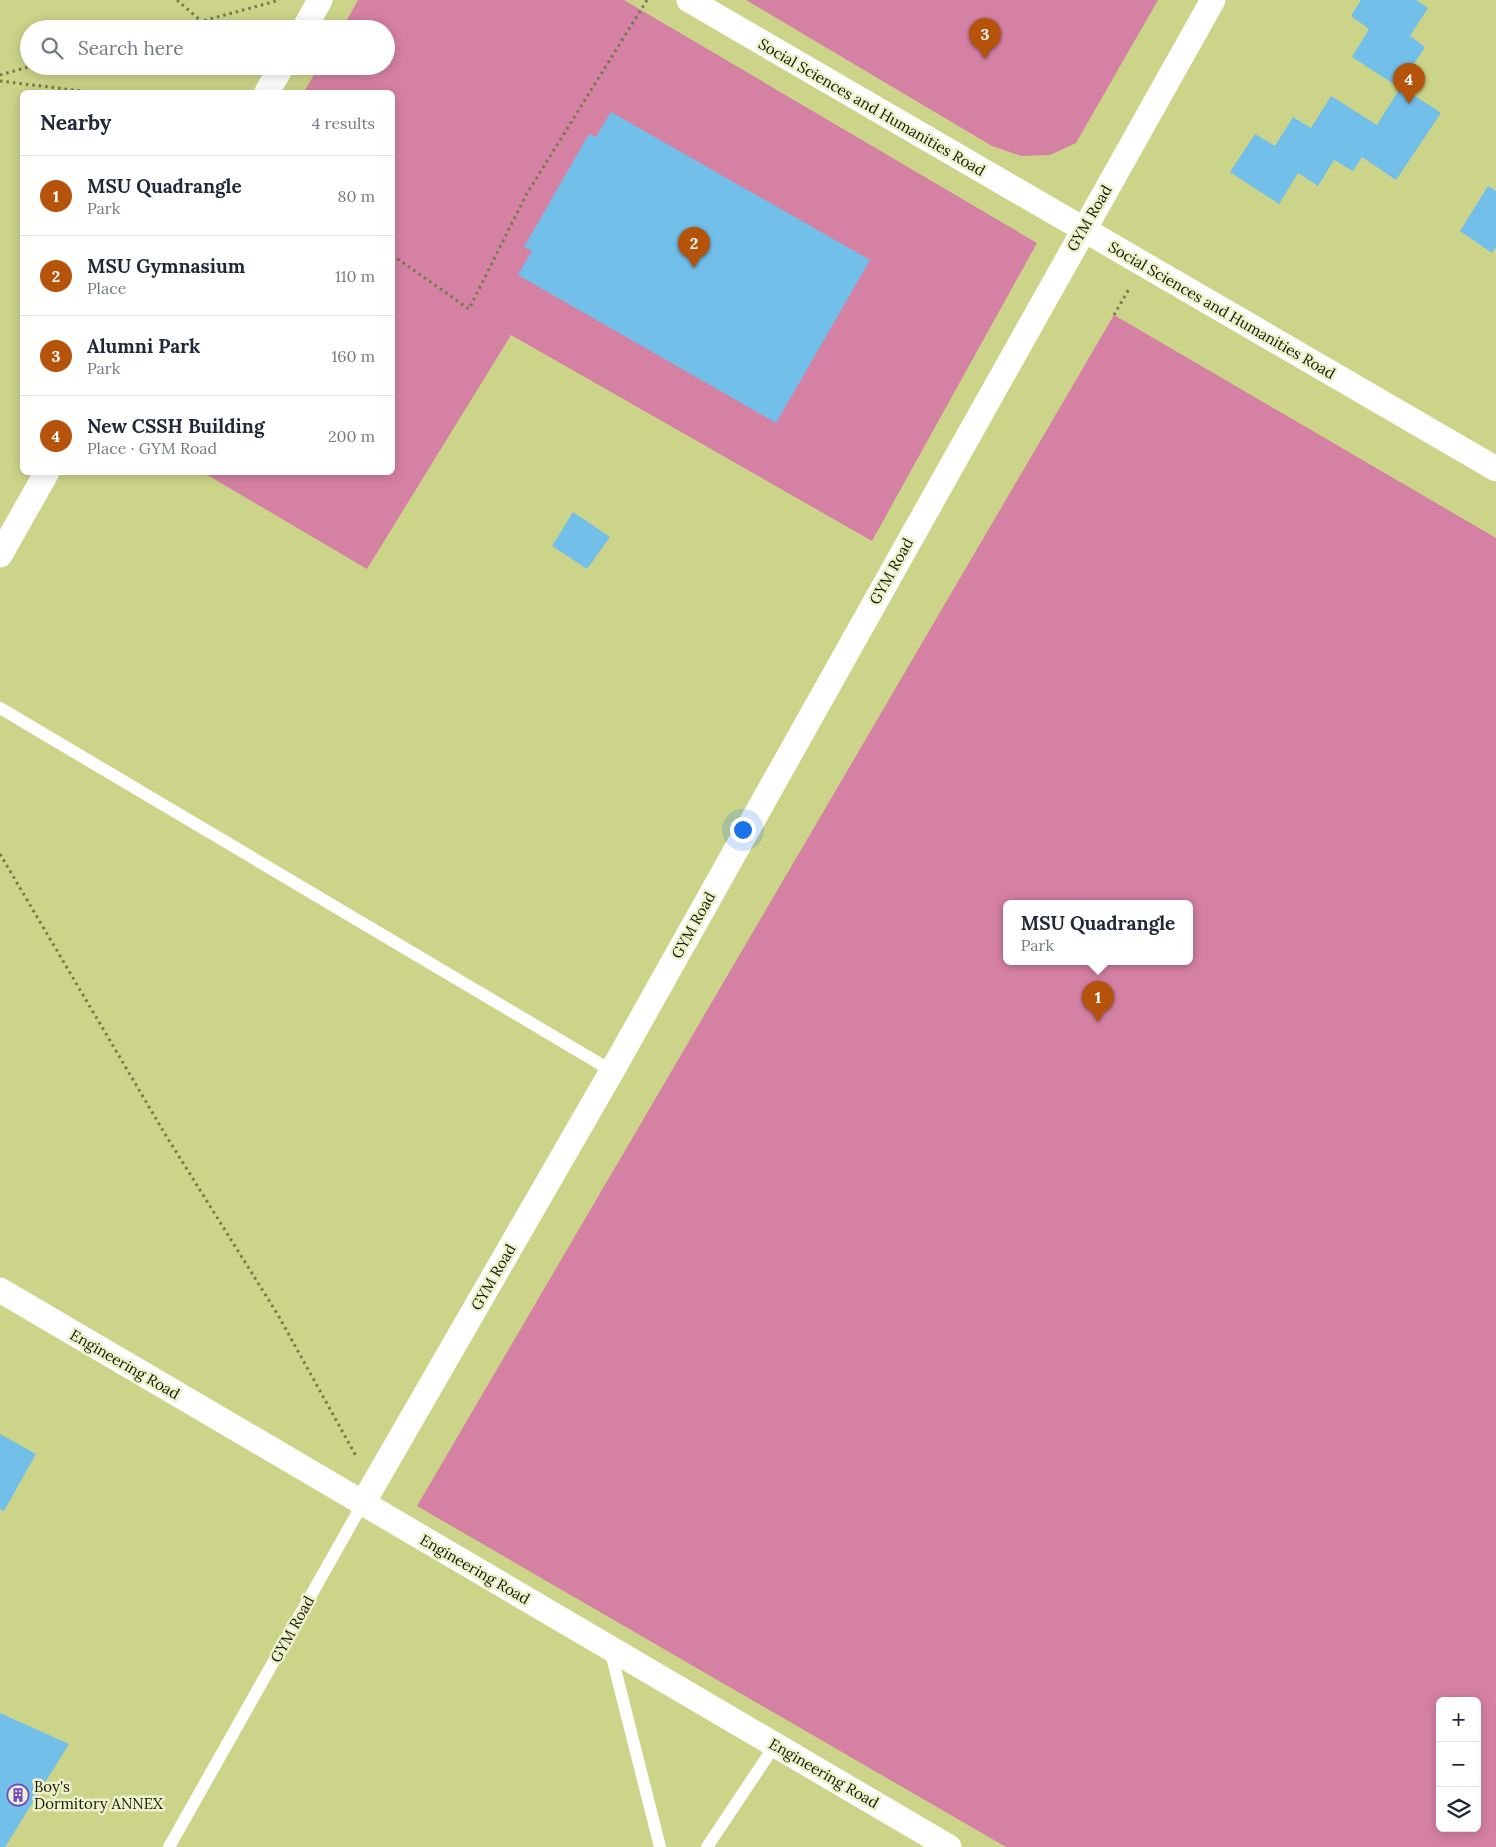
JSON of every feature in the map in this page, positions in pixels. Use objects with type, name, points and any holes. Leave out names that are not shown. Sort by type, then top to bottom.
[{"type":"street","points":[[309,20],[320,0]]},
{"type":"street","name":"Social Sciences and Humanities Road","points":[[690,0],[1496,469]]},
{"type":"street","name":"GYM Road","points":[[368,1494],[612,1071],[1213,0]]},
{"type":"street","points":[[268,90],[277,75]]},
{"type":"street","points":[[0,554],[45,475]]},
{"type":"street","name":"Engineering Road","points":[[0,1290],[368,1494],[610,1649],[949,1847]]},
{"type":"lane","points":[[0,708],[612,1071]]},
{"type":"lane","name":"GYM Road","points":[[169,1847],[368,1494]]},
{"type":"lane","points":[[610,1649],[660,1847]]},
{"type":"lane","points":[[707,1847],[775,1745]]},
{"type":"path","points":[[177,0],[201,20]]},
{"type":"path","points":[[206,20],[280,0]]},
{"type":"path","points":[[395,257],[469,308],[526,195],[647,0]]},
{"type":"path","points":[[0,75],[20,69]]},
{"type":"path","points":[[0,81],[74,90]]},
{"type":"path","points":[[0,854],[165,1134],[278,1315],[368,1494]]},
{"type":"shaded area","points":[[358,0],[624,0],[1037,243],[872,541],[511,335],[367,569],[207,475],[395,475],[395,90],[305,90],[314,75],[395,75],[395,20],[347,20]]},
{"type":"shaded area","points":[[746,0],[1158,0],[1076,143],[1050,155],[1021,156],[992,146]]},
{"type":"shaded area","points":[[1114,315],[1496,538],[1496,1847],[1006,1847],[417,1506]]},
{"type":"building","points":[[1361,0],[1416,0],[1428,8],[1410,36],[1425,47],[1403,81],[1409,86],[1406,90],[1441,113],[1396,180],[1362,157],[1353,171],[1334,160],[1318,186],[1298,173],[1279,204],[1230,172],[1255,134],[1275,146],[1293,117],[1311,128],[1331,96],[1377,125],[1400,88],[1352,57],[1369,29],[1351,16]]},
{"type":"building","points":[[611,112],[870,260],[776,423],[518,275],[532,251],[524,247],[589,134],[596,137]]},
{"type":"building","points":[[1488,186],[1496,191],[1496,247],[1492,253],[1460,231]]},
{"type":"building","points":[[573,512],[610,537],[587,569],[552,546]]},
{"type":"building","points":[[0,1434],[36,1454],[4,1511],[0,1509]]},
{"type":"building","name":"Boy's Dormitory ANNEX","points":[[0,1713],[69,1744],[5,1847],[0,1847]]},
{"type":"place","name":"Alumni Park","points":[[985,59]]},
{"type":"place","name":"New CSSH Building","points":[[1409,104]]},
{"type":"place","name":"MSU Gymnasium","points":[[694,268]]},
{"type":"place","name":"MSU Quadrangle","points":[[1098,1022]]},
{"type":"place","name":"Boy's Dormitory ANNEX","points":[[18,1795]]}]
